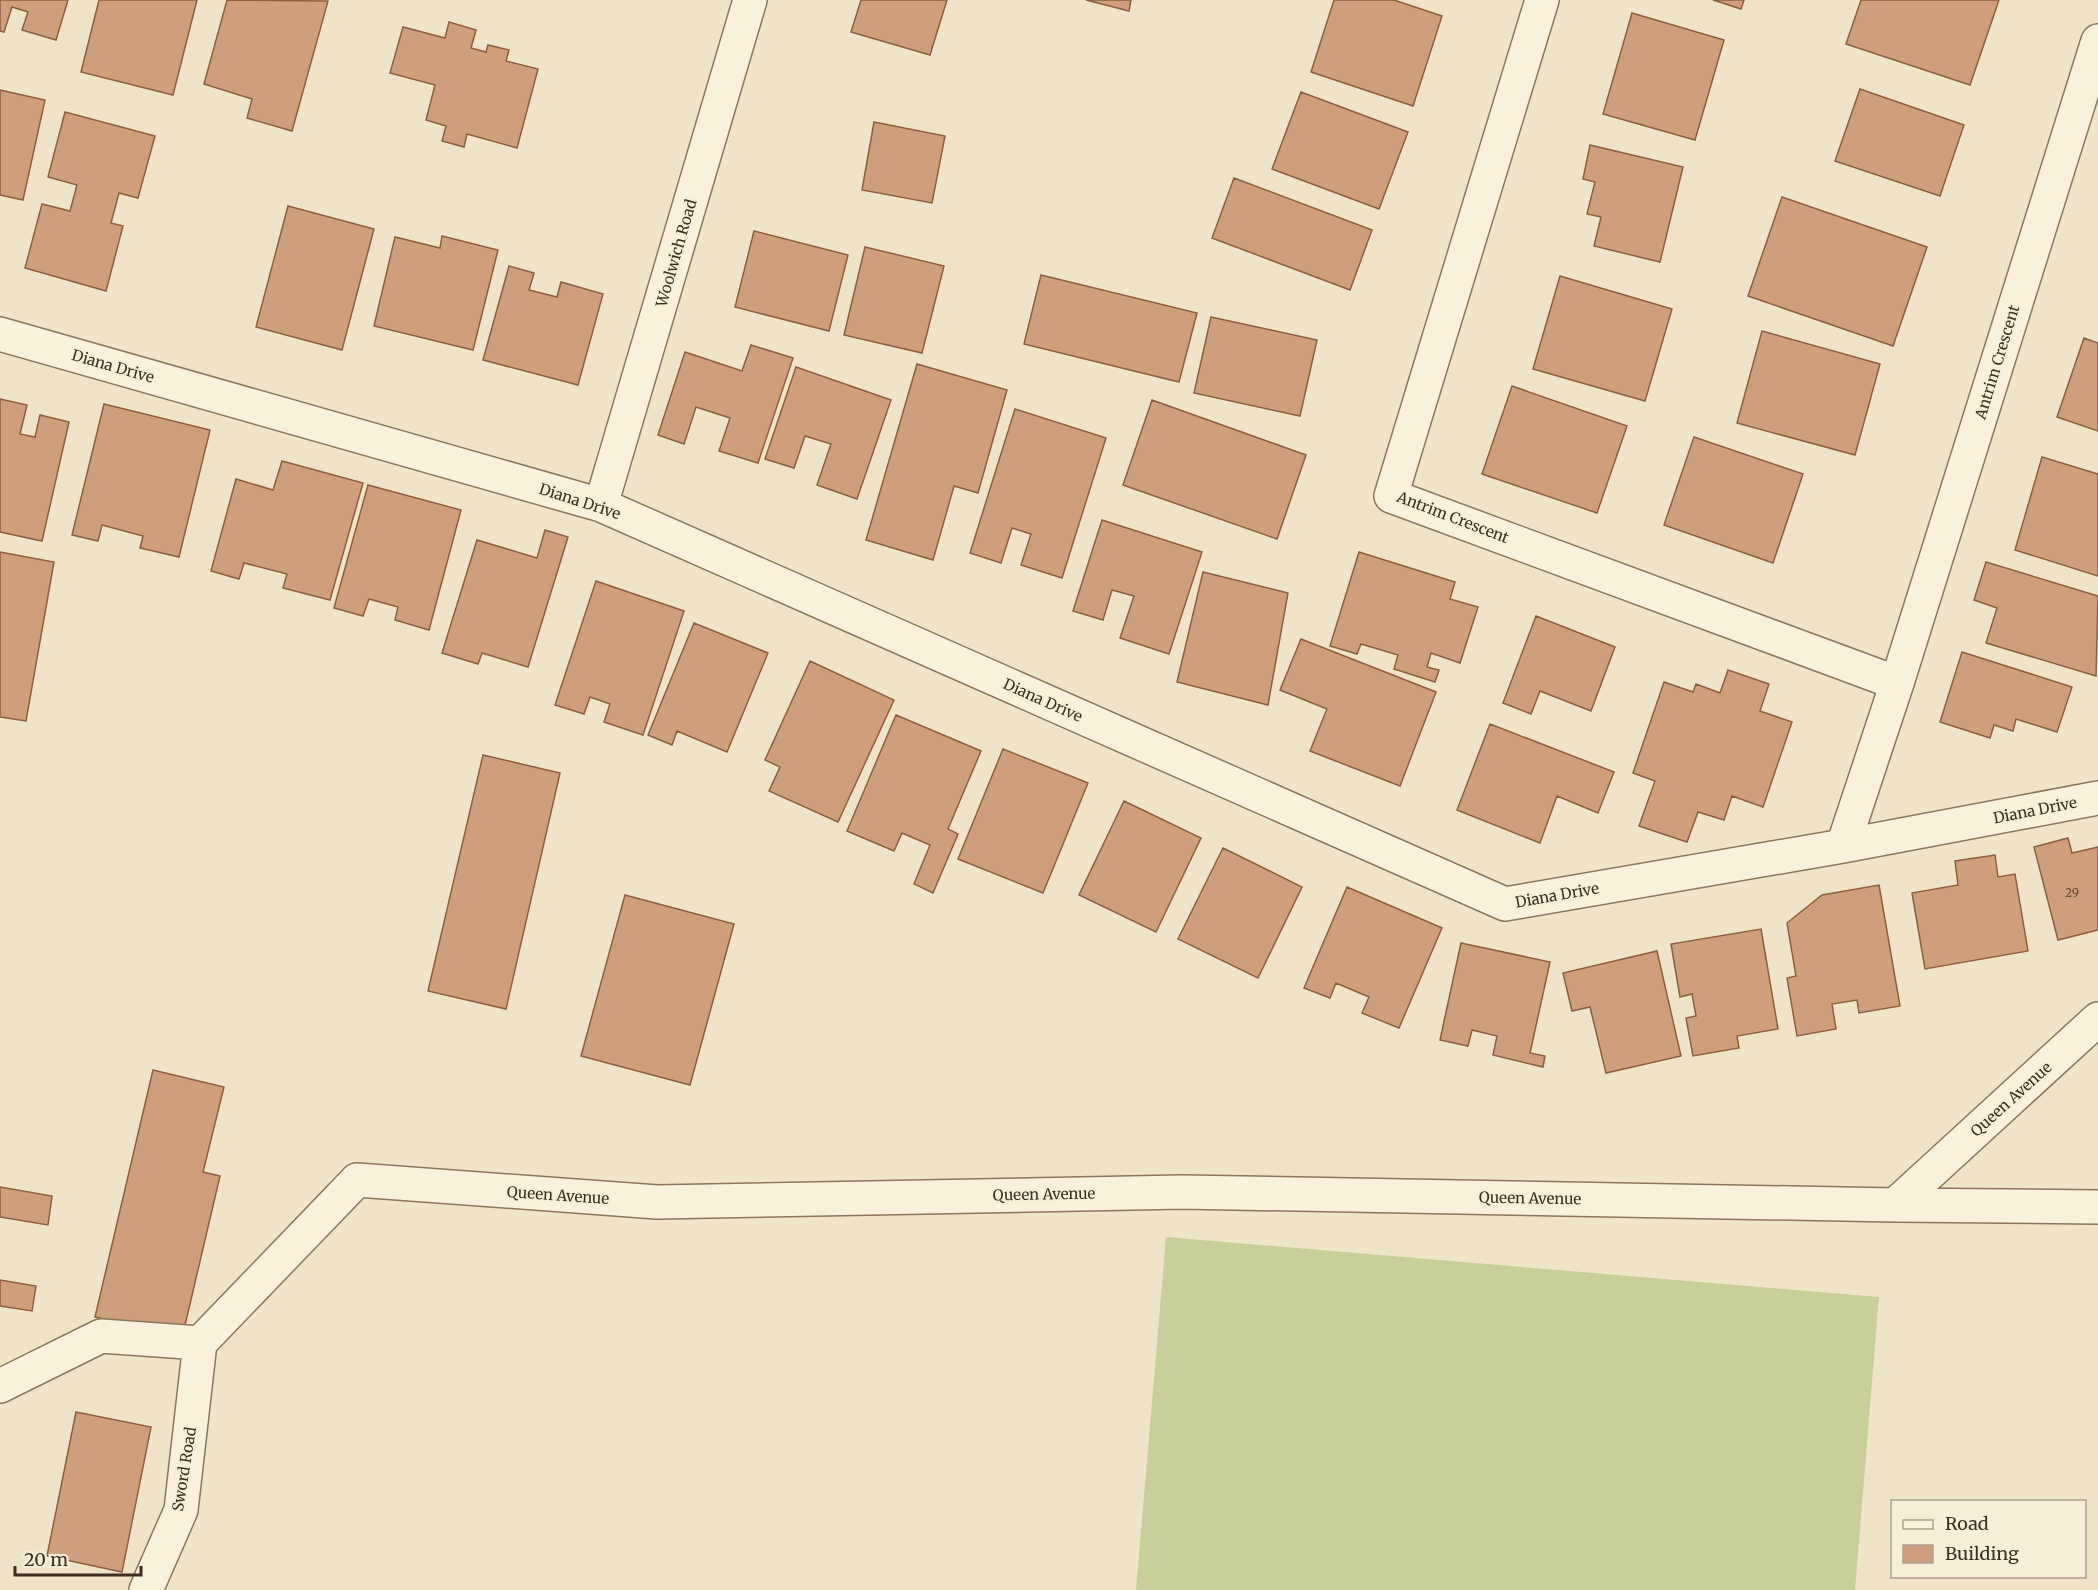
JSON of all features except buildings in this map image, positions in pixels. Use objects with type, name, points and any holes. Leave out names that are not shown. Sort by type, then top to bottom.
[{"type":"street","name":"Antrim Crescent","points":[[1542,0],[1391,496],[1897,682]]},
{"type":"street","name":"Woolwich Road","points":[[601,505],[747,1]]},
{"type":"street","name":"Antrim Crescent","points":[[1843,846],[1897,682],[2098,41]]},
{"type":"street","name":"Diana Drive","points":[[0,334],[601,505],[1505,904],[1843,846],[2098,798]]},
{"type":"street","name":"Queen Avenue","points":[[200,1343],[357,1180],[657,1202],[1183,1192],[1895,1205],[2098,1019]]},
{"type":"street","points":[[1895,1205],[2098,1207]]},
{"type":"street","points":[[0,1386],[101,1336],[200,1343]]},
{"type":"street","name":"Sword Road","points":[[146,1590],[181,1510],[200,1343]]},
{"type":"green space","points":[[1166,1237],[1879,1297],[1855,1590],[1136,1590]]}]
